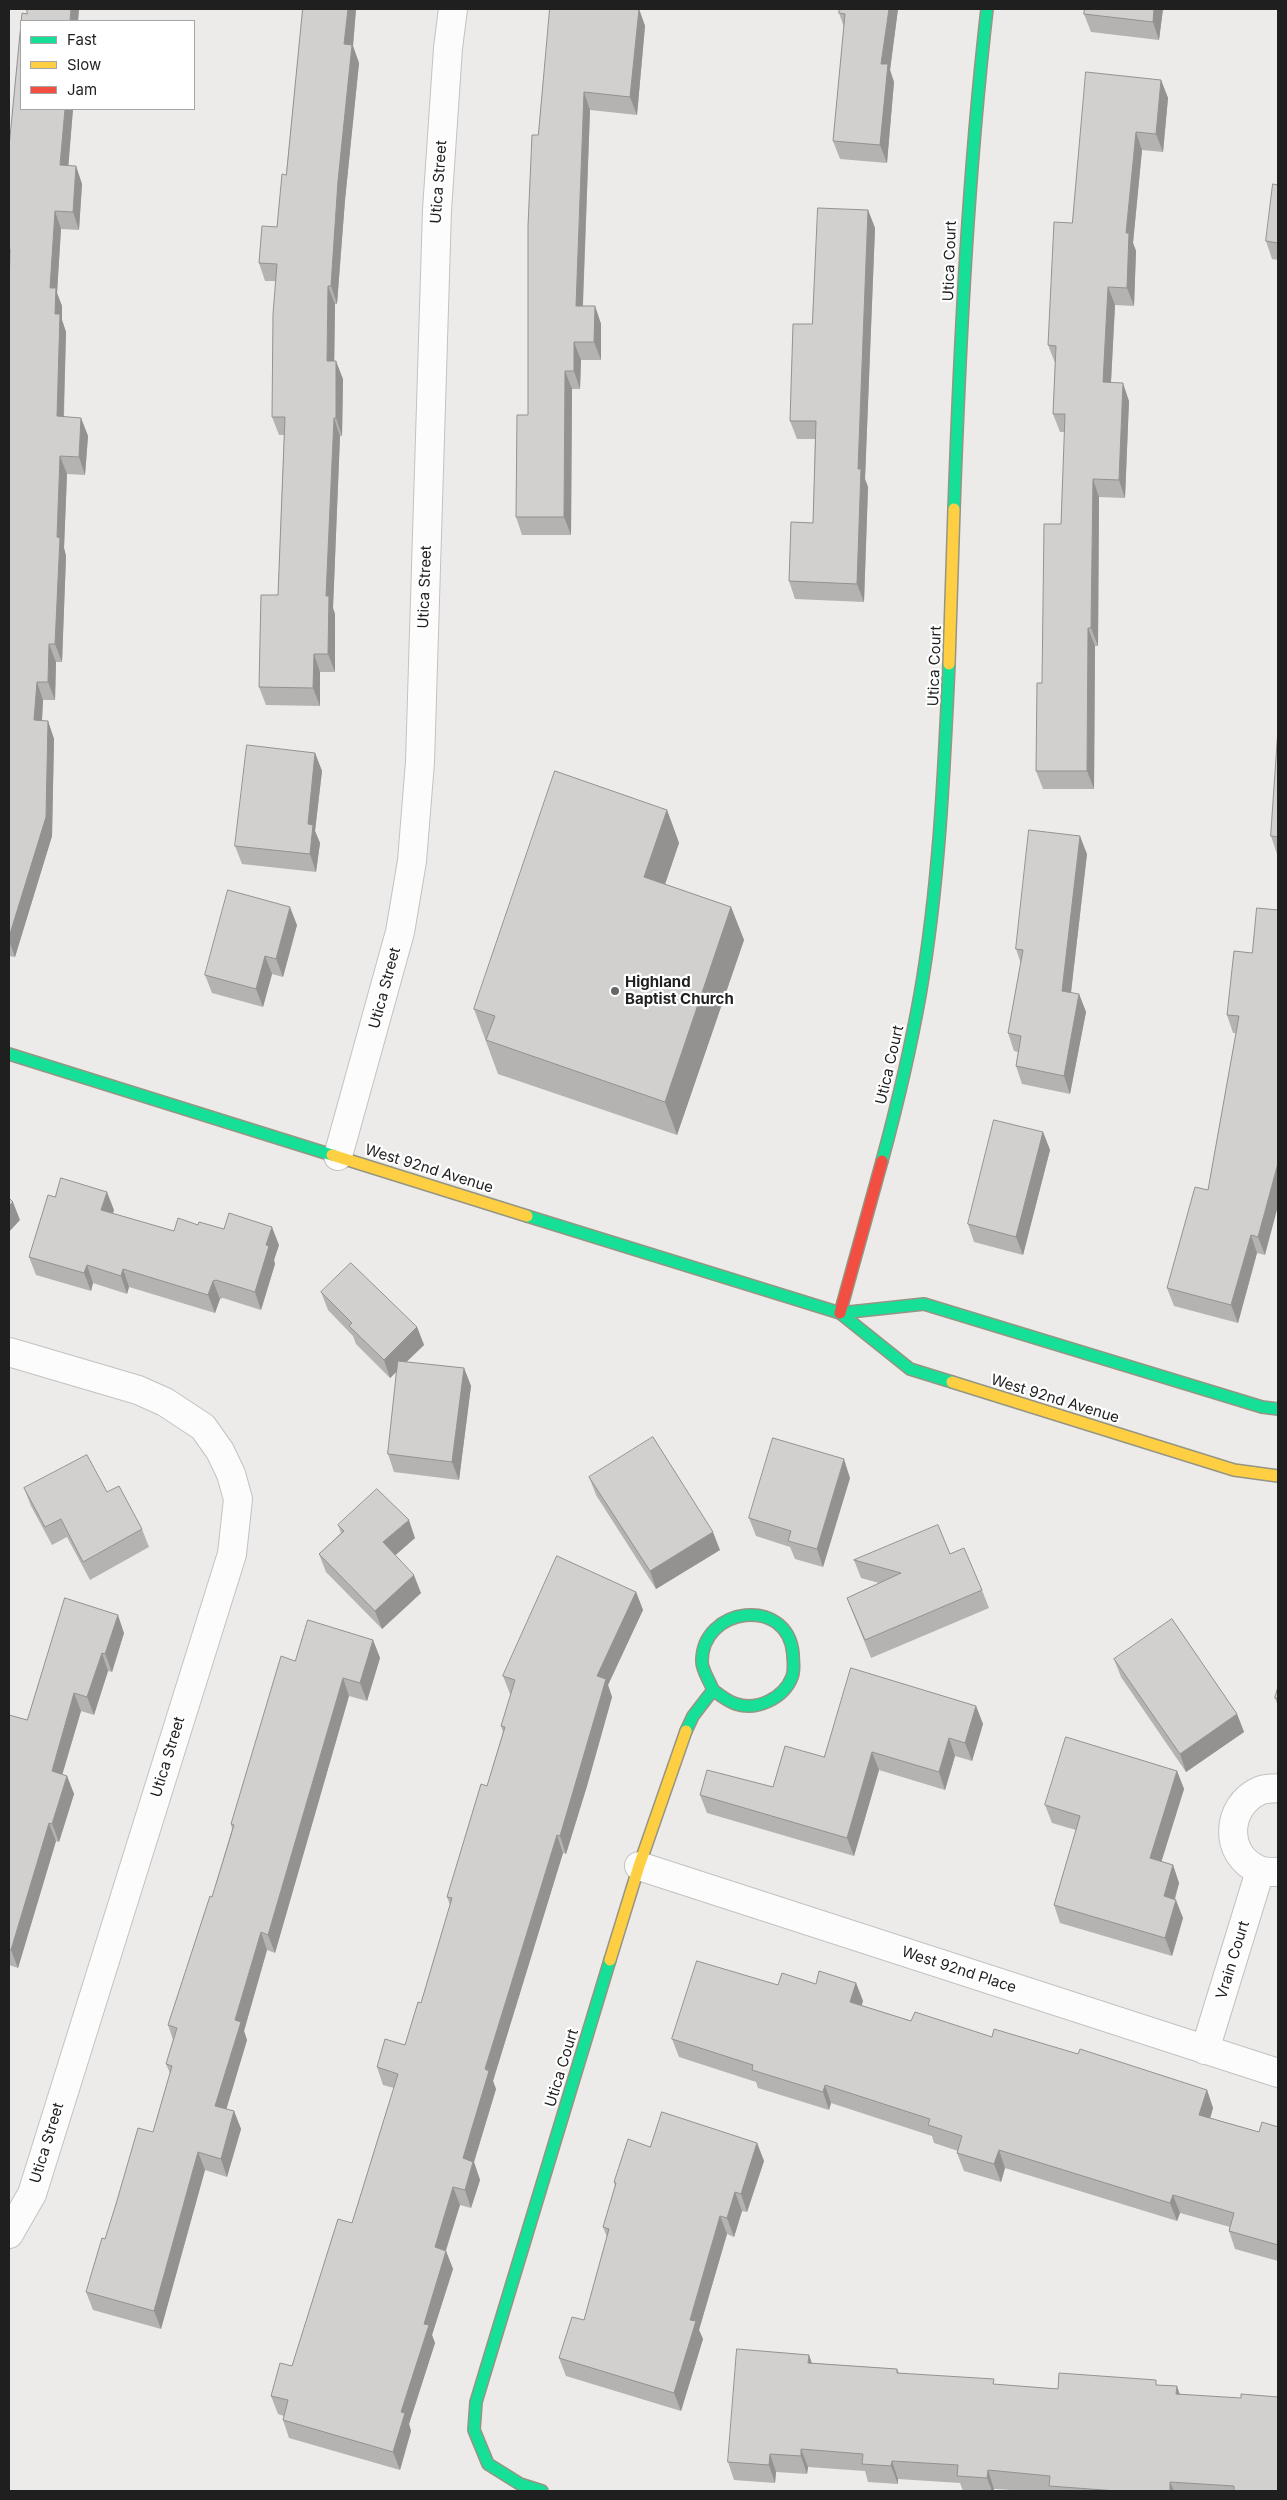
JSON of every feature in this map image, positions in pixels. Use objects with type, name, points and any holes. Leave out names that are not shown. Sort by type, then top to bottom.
[{"type":"street","name":"Utica Street","points":[[338,1156],[400,932],[412,861],[420,762],[437,210],[448,48],[453,9]]},
{"type":"street","name":"Utica Court","points":[[840,1313],[896,1108],[914,1028],[936,874],[947,741],[967,191],[978,72],[987,9]]},
{"type":"street","name":"West 92nd Avenue","points":[[9,1054],[840,1313],[910,1370],[1234,1470],[1278,1476]]},
{"type":"street","name":"West 92nd Avenue","points":[[840,1313],[924,1304],[1262,1407],[1278,1409]]},
{"type":"street","name":"Utica Street","points":[[9,1352],[138,1390],[165,1402],[203,1427],[220,1450],[231,1474],[238,1500],[229,1563],[32,2194],[9,2234]]},
{"type":"street","points":[[748,1613],[766,1616],[781,1625],[791,1639],[796,1656],[793,1673],[786,1689],[772,1700],[750,1706],[736,1704],[713,1690],[706,1680],[703,1664],[704,1646],[712,1630],[726,1619],[748,1613]]},
{"type":"street","name":"Utica Court","points":[[542,2491],[520,2484],[488,2464],[474,2430],[476,2402],[639,1866],[686,1731],[693,1716],[713,1690]]},
{"type":"street","name":"Vrain Court","points":[[1205,2050],[1269,1872],[1246,1863],[1238,1852],[1233,1836],[1233,1821],[1240,1806],[1248,1798],[1261,1790],[1278,1788]]},
{"type":"street","name":"West 92nd Place","points":[[639,1866],[1278,2073]]},
{"type":"building","points":[[27,9],[71,9],[70,20],[21,20],[22,13],[27,14]]},
{"type":"building","points":[[303,9],[348,9],[344,44],[352,45],[338,181],[331,286],[328,286],[327,361],[336,361],[336,418],[334,418],[326,596],[329,596],[328,654],[314,654],[313,688],[259,687],[261,595],[278,595],[285,417],[272,417],[273,314],[277,264],[259,263],[262,226],[277,227],[282,174],[286,175]]},
{"type":"building","points":[[550,9],[639,9],[630,97],[584,92],[576,306],[595,306],[594,342],[574,342],[574,371],[565,371],[564,517],[516,517],[517,415],[528,415],[528,226],[532,135],[538,135]]},
{"type":"building","points":[[840,9],[889,9],[881,64],[888,64],[880,145],[833,141],[845,14],[839,13]]},
{"type":"building","points":[[1085,9],[1154,9],[1153,22],[1084,14]]},
{"type":"building","points":[[20,33],[20,110],[65,110],[60,165],[76,166],[73,212],[55,211],[50,288],[56,288],[55,314],[60,314],[57,416],[81,418],[79,457],[60,456],[57,537],[60,538],[55,644],[49,644],[48,682],[37,682],[34,720],[48,721],[46,817],[9,937],[10,249],[9,147]]},
{"type":"building","points":[[1086,72],[1161,80],[1156,134],[1136,132],[1126,233],[1129,233],[1127,288],[1108,287],[1103,382],[1123,383],[1119,480],[1093,479],[1091,628],[1088,628],[1087,771],[1036,771],[1037,683],[1042,683],[1044,524],[1061,524],[1065,414],[1053,414],[1056,346],[1048,345],[1054,222],[1072,223]]},
{"type":"building","points":[[1273,184],[1278,185],[1278,243],[1266,241]]},
{"type":"building","points":[[818,208],[868,210],[858,469],[861,469],[857,584],[789,581],[791,522],[813,523],[816,421],[790,421],[793,324],[812,324]]},
{"type":"building","points":[[1278,729],[1278,837],[1271,836]]},
{"type":"building","points":[[247,745],[315,753],[308,824],[313,825],[310,854],[235,846]]},
{"type":"building","name":"Highland Baptist Church","points":[[555,771],[667,810],[644,877],[731,907],[665,1102],[486,1040],[495,1016],[474,1009]]},
{"type":"building","points":[[1029,830],[1080,836],[1062,991],[1079,994],[1064,1076],[1016,1066],[1021,1036],[1008,1033],[1023,950],[1016,949]]},
{"type":"building","points":[[228,890],[290,907],[276,959],[265,956],[256,989],[205,975]]},
{"type":"building","points":[[1257,908],[1278,910],[1278,1163],[1258,1237],[1251,1235],[1231,1305],[1167,1288],[1195,1187],[1208,1190],[1239,1016],[1227,1015],[1234,951],[1252,953]]},
{"type":"building","points":[[994,1120],[1043,1132],[1016,1237],[968,1224]]},
{"type":"building","points":[[61,1178],[107,1192],[101,1210],[174,1231],[178,1218],[198,1225],[199,1222],[224,1229],[229,1213],[272,1227],[266,1245],[269,1246],[255,1292],[216,1280],[213,1281],[208,1295],[123,1269],[121,1276],[87,1265],[84,1273],[29,1257],[48,1195],[55,1197]]},
{"type":"building","points":[[9,1198],[13,1202],[9,1206]]},
{"type":"building","points":[[351,1263],[417,1327],[384,1360],[349,1326],[352,1323],[321,1292]]},
{"type":"building","points":[[398,1361],[464,1368],[452,1462],[388,1454]]},
{"type":"building","points":[[653,1437],[713,1532],[650,1571],[589,1477]]},
{"type":"building","points":[[773,1438],[844,1459],[817,1549],[788,1541],[791,1531],[749,1518]]},
{"type":"building","points":[[87,1455],[107,1492],[119,1486],[142,1529],[83,1562],[61,1519],[45,1527],[24,1488]]},
{"type":"building","points":[[377,1489],[409,1520],[383,1542],[414,1575],[375,1611],[319,1554],[344,1531],[338,1525]]},
{"type":"building","points":[[938,1525],[950,1554],[964,1548],[982,1590],[865,1640],[847,1598],[901,1573],[854,1560]]},
{"type":"building","points":[[557,1556],[636,1592],[597,1676],[606,1679],[560,1836],[557,1835],[485,2069],[489,2071],[463,2158],[473,2162],[465,2190],[453,2187],[435,2247],[446,2251],[424,2324],[429,2325],[401,2412],[405,2413],[393,2452],[283,2420],[288,2400],[271,2396],[280,2363],[292,2366],[338,2219],[352,2223],[398,2074],[377,2067],[385,2039],[405,2045],[418,2002],[421,2003],[452,1898],[447,1897],[481,1784],[487,1786],[505,1727],[501,1726],[515,1680],[503,1676]]},
{"type":"building","points":[[65,1598],[118,1615],[105,1654],[102,1653],[87,1697],[74,1693],[52,1771],[67,1776],[52,1824],[49,1823],[11,1950],[9,1949],[9,1715],[27,1720]]},
{"type":"building","points":[[1172,1619],[1237,1714],[1180,1754],[1114,1659]]},
{"type":"building","points":[[308,1620],[373,1640],[360,1683],[343,1678],[268,1935],[261,1932],[235,2020],[241,2022],[215,2106],[234,2111],[221,2159],[198,2152],[154,2311],[86,2292],[102,2238],[105,2239],[138,2128],[153,2132],[172,2066],[166,2064],[177,2028],[168,2025],[210,1896],[212,1897],[234,1825],[231,1824],[281,1656],[295,1661]]},
{"type":"building","points":[[851,1668],[976,1706],[965,1743],[949,1738],[939,1772],[872,1752],[847,1838],[700,1795],[707,1770],[773,1787],[785,1746],[824,1757]]},
{"type":"building","points":[[1278,1687],[1278,1699],[1275,1698]]},
{"type":"building","points":[[1066,1737],[1177,1771],[1150,1858],[1173,1865],[1164,1896],[1176,1900],[1165,1938],[1054,1905],[1080,1816],[1045,1805]]},
{"type":"building","points":[[697,1961],[778,1985],[782,1973],[816,1984],[819,1971],[856,1983],[850,2002],[911,2021],[915,2012],[992,2037],[994,2029],[1078,2054],[1080,2049],[1207,2090],[1199,2115],[1259,2132],[1262,2122],[1278,2127],[1278,2245],[1229,2231],[1234,2213],[1173,2195],[1170,2203],[999,2150],[994,2164],[957,2153],[962,2136],[928,2125],[930,2119],[825,2085],[823,2092],[752,2070],[753,2065],[672,2039]]},
{"type":"building","points":[[662,2112],[757,2143],[741,2194],[735,2192],[727,2218],[720,2216],[690,2320],[696,2321],[674,2393],[559,2358],[572,2317],[584,2320],[609,2229],[603,2227],[616,2183],[614,2182],[628,2139],[650,2147]]},
{"type":"building","points":[[737,2349],[809,2355],[808,2363],[897,2369],[897,2373],[994,2379],[993,2384],[1058,2389],[1059,2373],[1156,2380],[1156,2385],[1177,2386],[1176,2394],[1241,2398],[1241,2394],[1278,2397],[1278,2491],[1234,2491],[1234,2486],[1170,2482],[1170,2491],[1117,2491],[1049,2486],[1050,2476],[988,2470],[987,2478],[957,2476],[958,2465],[892,2461],[891,2466],[862,2464],[863,2454],[801,2449],[801,2456],[770,2454],[769,2465],[728,2462]]},
{"type":"traffic: fast","points":[[954,509],[966,259],[980,72],[987,9]]},
{"type":"traffic: fast","points":[[882,1161],[908,1058],[920,995],[932,913],[940,830],[949,664]]},
{"type":"traffic: fast","points":[[9,1054],[332,1155]]},
{"type":"traffic: fast","points":[[527,1216],[840,1313],[910,1369],[952,1382]]},
{"type":"traffic: fast","points":[[840,1313],[924,1304],[1262,1407],[1278,1409]]},
{"type":"traffic: fast","points":[[686,1731],[693,1716],[713,1690],[724,1698],[744,1706],[752,1706],[769,1701],[783,1691],[792,1677],[793,1671],[793,1654],[788,1635],[777,1623],[762,1616],[745,1615],[729,1620],[715,1629],[705,1643],[702,1662],[713,1690]]},
{"type":"traffic: fast","points":[[542,2491],[520,2484],[488,2464],[474,2430],[476,2402],[610,1960]]},
{"type":"traffic: slow","points":[[949,664],[954,509]]},
{"type":"traffic: slow","points":[[332,1155],[527,1216]]},
{"type":"traffic: slow","points":[[952,1382],[1234,1470],[1278,1476]]},
{"type":"traffic: slow","points":[[610,1960],[639,1866],[686,1731]]},
{"type":"traffic: jam","points":[[840,1313],[882,1161]]},
{"type":"place","name":"Highland Baptist Church","points":[[615,991]]}]
